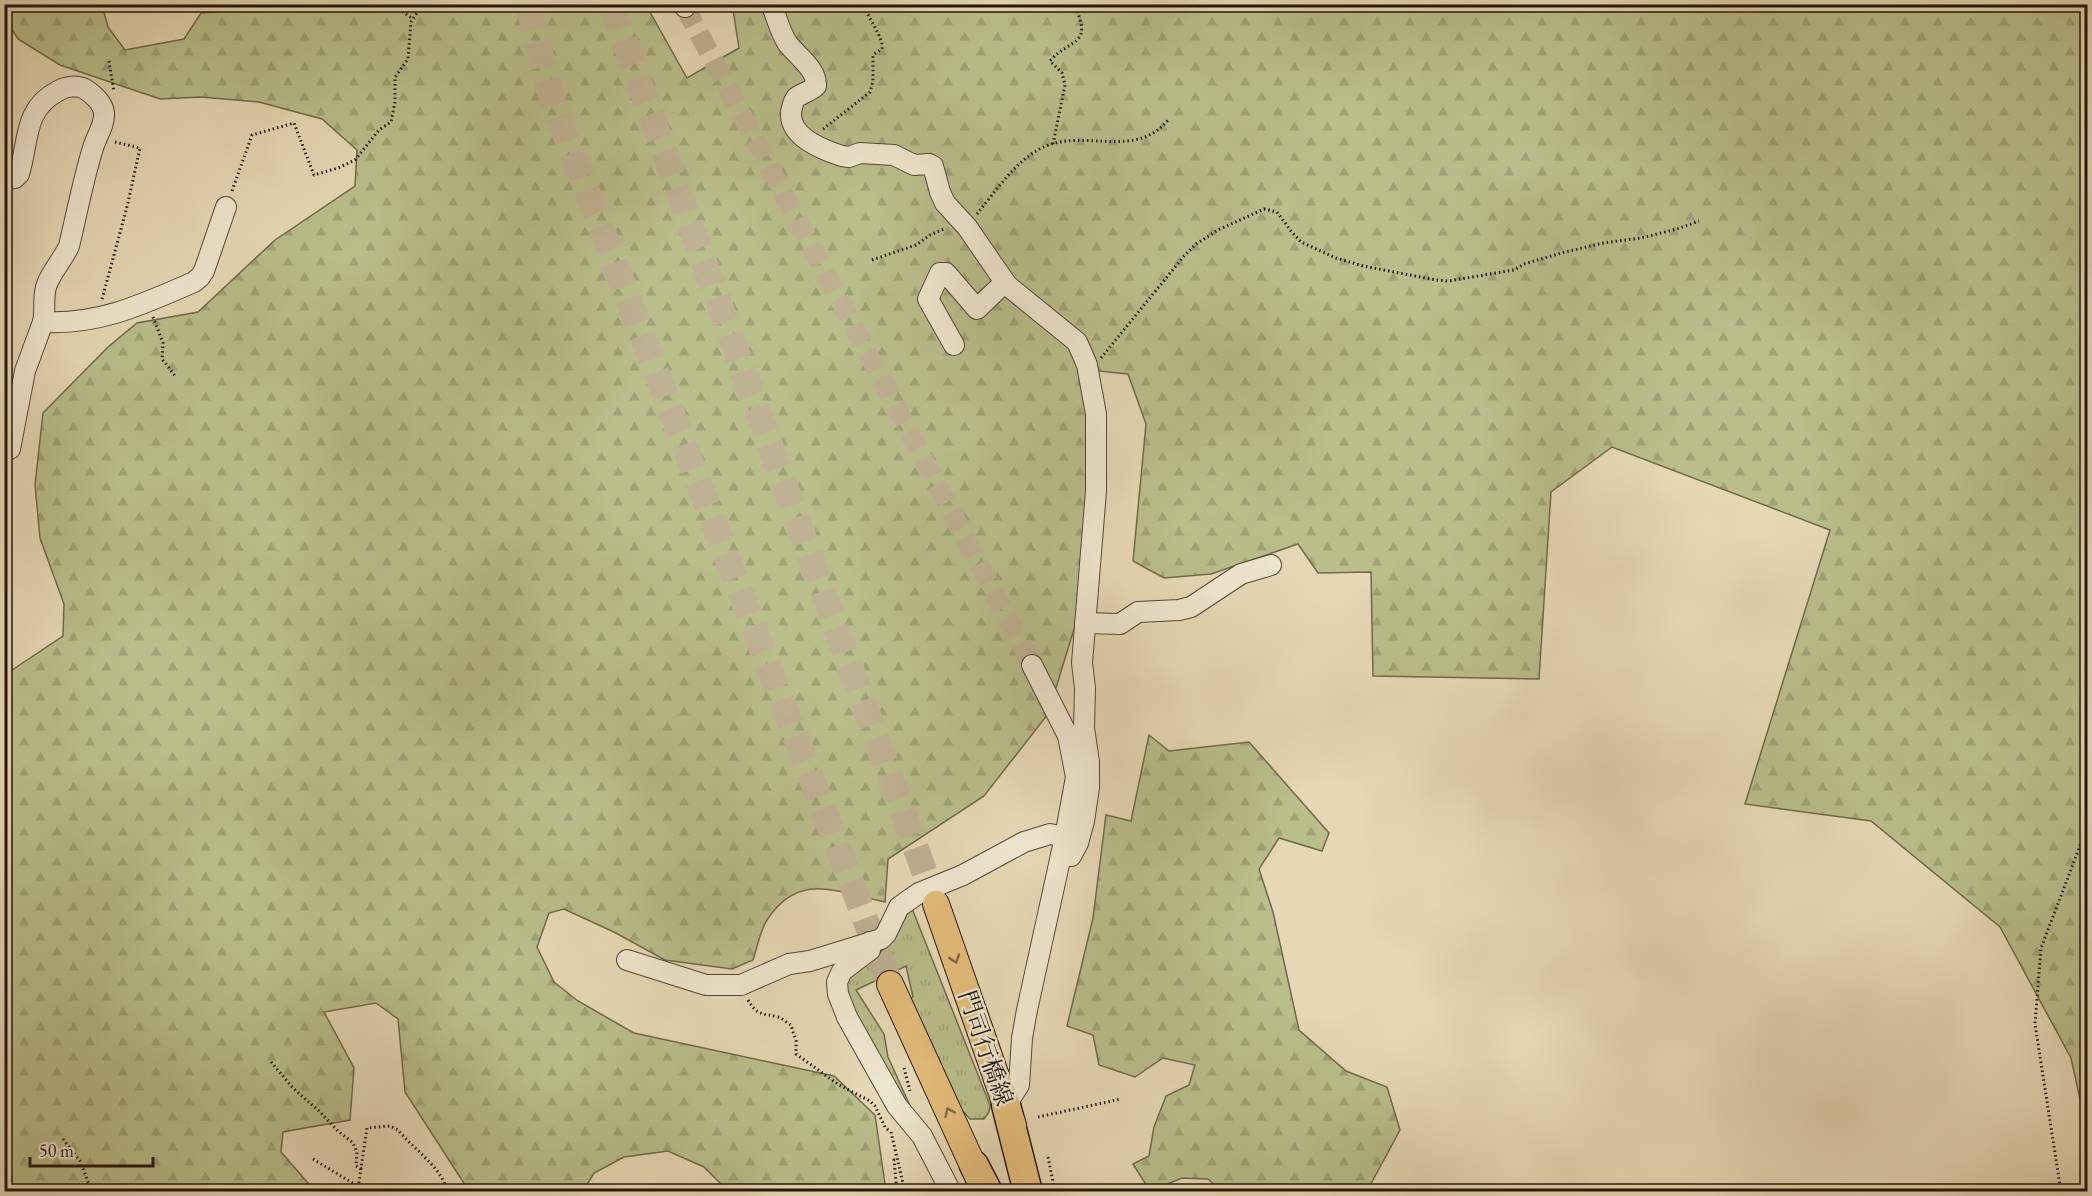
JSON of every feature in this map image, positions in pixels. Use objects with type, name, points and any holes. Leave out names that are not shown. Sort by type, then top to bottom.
[{"type":"highway","points":[[1006,1105],[1040,1190]]},
{"type":"highway","points":[[974,1165],[987,1191]]},
{"type":"main road","name":"門司行橋線","points":[[936,904],[1006,1105]]},
{"type":"main road","points":[[890,984],[974,1165]]},
{"type":"street","points":[[627,960],[706,984],[741,985],[789,964],[810,961],[881,939],[886,934],[899,907],[919,893],[963,875],[1024,842],[1050,834],[1071,856],[1078,843],[1084,821],[1089,788],[1082,663],[1096,491],[1096,414],[1087,365],[1077,342],[1005,282],[967,227],[945,203],[933,166],[914,165],[894,155],[860,153],[849,157],[842,156],[801,136],[791,116],[796,98],[813,90],[816,81],[814,74],[787,42],[771,4]]},
{"type":"street","points":[[4,179],[15,178],[19,174],[31,117],[56,92],[63,88],[79,87],[100,102],[105,116],[97,138],[69,246],[63,260],[48,282],[45,292],[43,322],[25,371],[10,449]]},
{"type":"street","points":[[43,322],[78,323],[133,308],[194,282],[201,277],[226,207]]},
{"type":"street","points":[[954,345],[928,299],[940,273],[946,273],[977,309],[1005,282]]},
{"type":"street","points":[[1085,623],[1120,624],[1138,612],[1179,610],[1191,607],[1241,574],[1271,565]]},
{"type":"street","points":[[1006,1105],[1018,1085],[1025,1019],[1076,777],[1074,758],[1059,716],[1032,665]]},
{"type":"street","points":[[870,942],[870,950],[842,971],[837,982],[838,994],[848,1017],[905,1103],[951,1191]]},
{"type":"path","points":[[397,4],[413,19]]},
{"type":"path","points":[[226,207],[252,135],[294,123],[314,176],[338,168],[359,156],[379,130],[392,119],[395,77],[410,55],[409,33],[413,19],[423,4]]},
{"type":"path","points":[[809,141],[870,92],[873,81],[873,57],[883,45],[863,4]]},
{"type":"path","points":[[1053,144],[1065,85],[1062,73],[1050,61],[1075,44],[1082,35],[1074,4]]},
{"type":"path","points":[[872,260],[909,248],[946,228],[967,227],[998,187],[1019,165],[1031,155],[1053,144],[1139,139],[1152,134],[1169,118]]},
{"type":"path","points":[[96,318],[127,207],[140,148],[97,138]]},
{"type":"path","points":[[1087,365],[1099,360],[1109,350],[1196,244],[1218,230],[1264,209],[1278,212],[1301,242],[1336,258],[1374,268],[1448,281],[1514,270],[1524,264],[1594,244],[1641,238],[1699,221]]},
{"type":"path","points":[[148,302],[162,341],[162,359],[177,377]]},
{"type":"path","points":[[2061,1191],[2035,1024],[2041,948],[2088,825]]},
{"type":"path","points":[[741,985],[749,1004],[760,1014],[777,1017],[791,1025],[796,1041],[796,1054],[875,1106],[885,1127],[890,1132],[905,1191]]},
{"type":"path","points":[[271,1062],[293,1088],[353,1143],[357,1152],[356,1166],[362,1168]]},
{"type":"path","points":[[890,1132],[905,1103],[903,1064]]},
{"type":"path","points":[[1038,1117],[1122,1099]]},
{"type":"path","points":[[313,1159],[360,1189],[367,1128],[390,1126],[398,1130],[434,1167],[447,1191]]},
{"type":"path","points":[[63,1139],[80,1161],[92,1191]]},
{"type":"path","points":[[1048,1157],[1040,1190],[1055,1191]]},
{"type":"path","points":[[897,1191],[894,1160],[898,1160]]},
{"type":"green space","points":[[408,4],[646,5],[687,78],[739,48],[731,5],[2087,5],[2087,1131],[2071,1058],[2000,927],[1871,821],[1745,804],[1830,530],[1612,447],[1551,492],[1539,679],[1373,676],[1371,572],[1318,573],[1298,544],[1211,574],[1164,578],[1133,561],[1146,424],[1128,374],[1099,371],[1087,356],[1090,577],[1048,714],[984,796],[888,859],[885,902],[835,890],[806,890],[792,895],[779,905],[767,920],[753,960],[732,969],[665,960],[614,932],[564,909],[549,913],[537,947],[554,982],[578,1001],[634,1033],[834,1076],[875,1115],[885,1184],[879,1191],[728,1191],[704,1167],[668,1151],[624,1157],[594,1173],[583,1191],[469,1191],[405,1092],[398,1019],[376,1003],[324,1012],[354,1068],[350,1120],[283,1132],[281,1152],[315,1191],[5,1191],[4,670],[9,672],[63,636],[64,604],[40,538],[35,485],[43,413],[108,347],[137,323],[198,312],[275,240],[355,186],[357,150],[322,119],[259,102],[201,97],[160,99],[60,65],[18,39],[5,19],[5,5],[102,5],[108,27],[125,50],[184,39],[201,13],[287,6],[399,8]]},
{"type":"green space","points":[[1149,735],[1169,751],[1249,742],[1329,833],[1322,851],[1279,838],[1259,869],[1273,912],[1299,1030],[1346,1071],[1387,1087],[1400,1130],[1367,1191],[1221,1191],[1208,1179],[1182,1178],[1150,1191],[1133,1164],[1149,1156],[1154,1127],[1166,1096],[1189,1085],[1195,1065],[1163,1058],[1135,1077],[1099,1065],[1093,1035],[1067,1026],[1093,918],[1106,815],[1131,821]]},
{"type":"green space","points":[[911,906],[990,1105],[989,1112],[984,1119],[970,1119],[959,1107],[910,999],[913,997],[906,966],[856,990],[884,1034],[888,1057],[911,1108],[907,1109],[880,1063],[850,1003],[846,977],[885,947],[898,930]]},
{"type":"tunnel","points":[[528,4],[552,99],[890,984]]},
{"type":"tunnel","points":[[611,4],[936,904]]},
{"type":"tunnel","points":[[685,7],[1032,665]]}]
